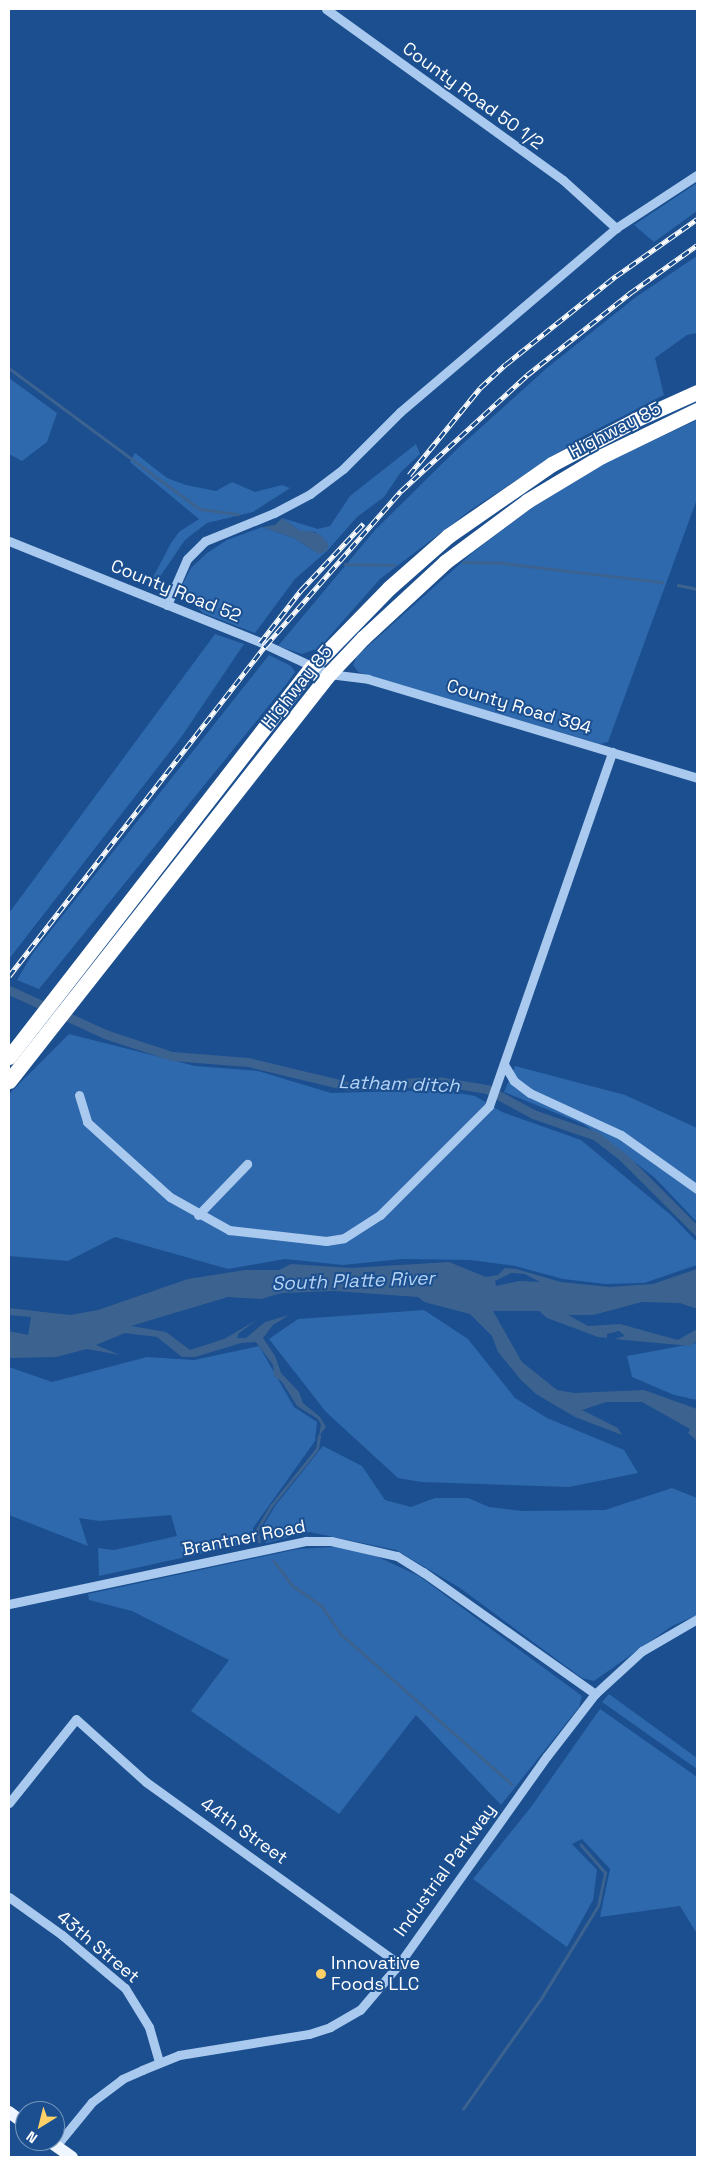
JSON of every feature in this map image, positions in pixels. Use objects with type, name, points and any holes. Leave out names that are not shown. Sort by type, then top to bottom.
[{"type":"highway","name":"Highway 85","points":[[9,1057],[312,667],[410,569],[448,536],[515,488],[592,442],[697,392]]},
{"type":"highway","name":"Highway 85","points":[[9,1081],[329,674],[445,562],[527,501],[602,456],[697,410]]},
{"type":"street","name":"County Road 50 1/2","points":[[326,9],[563,180],[601,211],[616,228]]},
{"type":"street","points":[[167,605],[187,559],[204,541],[274,513],[310,494],[343,469],[400,412],[616,228],[697,175]]},
{"type":"street","name":"County Road 52","points":[[9,541],[167,605],[329,674]]},
{"type":"street","name":"County Road 394","points":[[329,674],[368,679],[697,778]]},
{"type":"street","points":[[79,1095],[87,1122],[170,1197],[198,1215],[229,1230],[326,1241],[344,1238],[380,1215],[489,1106],[505,1066],[612,752]]},
{"type":"street","points":[[505,1066],[514,1081],[530,1093],[621,1135],[697,1189]]},
{"type":"street","points":[[198,1215],[247,1164]]},
{"type":"street","name":"Brantner Road","points":[[9,1604],[306,1541],[331,1541],[396,1556],[423,1572],[595,1694]]},
{"type":"street","name":"Industrial Parkway","points":[[65,2130],[106,2090],[159,2062],[197,2051],[289,2038],[330,2027],[360,2010],[399,1964],[547,1756],[595,1694],[642,1651],[697,1619]]},
{"type":"street","name":"44th Street","points":[[9,1803],[76,1719],[146,1782],[399,1964]]},
{"type":"street","name":"43th Street","points":[[9,1897],[62,1935],[125,1988],[149,2027],[159,2062]]},
{"type":"shaded area","points":[[697,183],[697,211],[654,242],[634,225]]},
{"type":"shaded area","points":[[697,256],[697,333],[687,335],[655,358],[664,395],[582,437],[472,509],[380,579],[319,648],[302,654],[278,646],[375,530],[458,448],[548,367],[636,297]]},
{"type":"shaded area","points":[[9,378],[57,413],[47,442],[22,461],[9,454]]},
{"type":"shaded area","points":[[697,420],[697,499],[608,742],[600,744],[358,672],[353,665],[357,656],[472,553],[533,507],[605,463]]},
{"type":"shaded area","points":[[416,444],[420,454],[401,472],[384,497],[357,517],[327,551],[295,579],[255,633],[203,613],[184,596],[183,583],[191,568],[207,553],[227,540],[262,527],[294,538],[314,551],[327,542],[315,532],[300,531],[282,518],[318,529],[330,526],[350,496]]},
{"type":"shaded area","points":[[135,453],[167,478],[186,485],[216,491],[232,482],[255,492],[282,485],[290,488],[253,512],[207,523],[185,540],[157,581],[151,581],[179,532],[199,519],[130,462]]},
{"type":"shaded area","points":[[215,634],[244,644],[182,736],[9,959],[9,913]]},
{"type":"shaded area","points":[[269,655],[291,666],[295,672],[288,682],[39,989],[17,980],[33,953]]},
{"type":"shaded area","points":[[69,1034],[195,1066],[258,1071],[331,1093],[441,1090],[475,1096],[502,1112],[581,1140],[672,1216],[697,1242],[697,1265],[644,1283],[605,1284],[563,1279],[515,1266],[470,1260],[402,1259],[343,1265],[285,1259],[228,1269],[115,1237],[68,1261],[9,1256],[9,1094]]},
{"type":"shaded area","points":[[515,1066],[625,1095],[697,1128],[697,1222],[655,1178],[604,1138],[583,1124],[504,1092]]},
{"type":"shaded area","points":[[424,1310],[468,1339],[515,1398],[547,1418],[624,1450],[638,1473],[569,1487],[421,1482],[398,1478],[326,1412],[269,1339],[298,1319]]},
{"type":"shaded area","points":[[697,1343],[697,1400],[674,1395],[632,1377],[627,1356]]},
{"type":"shaded area","points":[[259,1346],[294,1407],[317,1422],[315,1441],[253,1528],[254,1542],[99,1576],[98,1548],[114,1550],[177,1536],[171,1515],[99,1521],[79,1518],[88,1546],[9,1515],[9,1367],[52,1382],[147,1357],[194,1360]]},
{"type":"shaded area","points":[[323,1446],[362,1466],[385,1500],[411,1507],[435,1498],[468,1498],[489,1507],[522,1511],[605,1510],[672,1488],[697,1498],[697,1615],[672,1626],[594,1681],[582,1678],[460,1588],[396,1550],[310,1532],[266,1543],[262,1528],[275,1506]]},
{"type":"shaded area","points":[[335,1547],[374,1555],[419,1576],[582,1696],[579,1707],[501,1805],[416,1715],[339,1814],[191,1711],[229,1660],[132,1611],[89,1600],[88,1594],[298,1549]]},
{"type":"shaded area","points":[[609,1694],[697,1758],[697,1769],[602,1702]]},
{"type":"shaded area","points":[[600,1709],[697,1777],[697,1934],[680,1906],[600,1917],[610,1869],[582,1839],[572,1844],[597,1870],[593,1900],[567,1947],[473,1879],[531,1807]]},
{"type":"water","points":[[282,518],[300,531],[310,531],[321,535],[329,545],[327,551],[319,554],[294,538],[262,527],[275,525]]},
{"type":"water","name":"South Platte River","points":[[449,1262],[486,1277],[498,1275],[505,1268],[516,1269],[561,1282],[609,1287],[653,1284],[697,1269],[697,1309],[680,1303],[642,1302],[593,1315],[568,1315],[588,1326],[620,1324],[678,1340],[697,1329],[697,1341],[690,1346],[614,1339],[625,1336],[619,1331],[607,1334],[607,1338],[598,1337],[547,1318],[539,1311],[493,1311],[522,1362],[557,1390],[574,1393],[644,1390],[697,1409],[697,1441],[688,1433],[690,1429],[642,1402],[606,1402],[582,1410],[618,1428],[622,1435],[575,1417],[536,1394],[521,1380],[498,1352],[492,1336],[470,1314],[424,1302],[418,1297],[334,1291],[282,1293],[261,1299],[228,1297],[131,1326],[166,1332],[190,1350],[224,1339],[257,1320],[239,1333],[237,1338],[246,1338],[265,1322],[289,1315],[273,1325],[263,1338],[275,1356],[281,1373],[299,1392],[303,1403],[320,1417],[326,1427],[319,1436],[321,1424],[318,1419],[297,1406],[282,1382],[274,1376],[273,1365],[256,1342],[241,1343],[195,1357],[182,1357],[157,1337],[125,1333],[96,1345],[120,1355],[87,1349],[56,1357],[9,1358],[9,1331],[28,1335],[31,1317],[9,1315],[9,1308],[70,1315],[98,1310],[188,1279],[245,1270],[279,1270],[291,1264],[351,1268]],"holes":[[[511,1273],[525,1274],[540,1282],[519,1281],[496,1286],[495,1281]]]},
{"type":"waterway","points":[[9,368],[194,505],[201,509],[238,514]]},
{"type":"waterway","points":[[463,562],[502,563],[662,582]]},
{"type":"waterway","points":[[345,564],[394,565]]},
{"type":"waterway","points":[[678,585],[697,589]]},
{"type":"waterway","name":"Latham ditch","points":[[9,990],[105,1034],[172,1056],[248,1062],[347,1086],[438,1081],[487,1089],[533,1114],[596,1136],[625,1159],[697,1231]]},
{"type":"waterway","points":[[259,1542],[257,1530],[271,1506],[317,1449],[319,1436]]},
{"type":"waterway","points":[[274,1561],[292,1585],[322,1606],[341,1634],[512,1784]]},
{"type":"waterway","points":[[463,2109],[542,1997],[598,1906],[605,1873],[581,1845]]},
{"type":"railway","points":[[409,475],[480,388],[506,364],[616,276],[697,219]]},
{"type":"railway","points":[[9,976],[266,645],[401,491],[527,375],[630,293],[697,245]]},
{"type":"railway","points":[[260,643],[301,590],[363,524]]},
{"type":"place","name":"Innovative Foods LLC","points":[[321,1974]]}]
